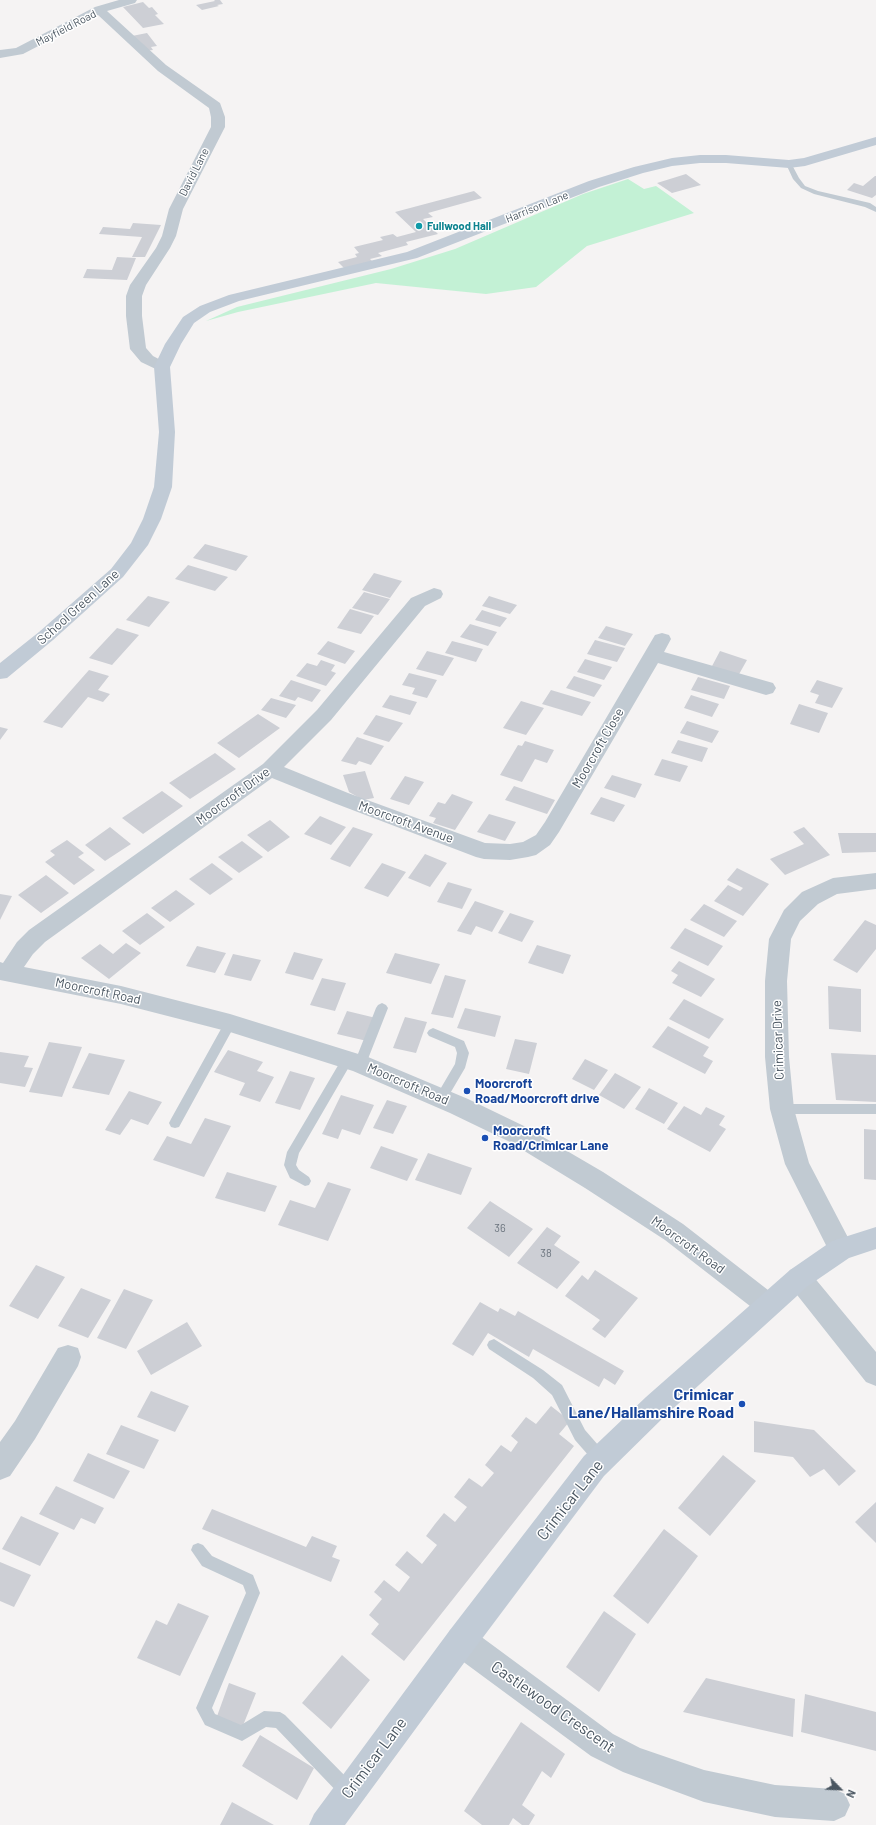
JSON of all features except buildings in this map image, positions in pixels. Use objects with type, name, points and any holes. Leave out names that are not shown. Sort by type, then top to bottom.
[{"type":"street","name":"Mayfield Road","points":[[0,54],[19,51],[99,10],[131,0]]},
{"type":"street","name":"David Lane","points":[[99,10],[162,68],[206,98],[215,106],[218,117],[218,127],[176,209],[169,236],[163,248],[138,286],[134,296],[134,316],[138,349],[147,359],[162,368]]},
{"type":"street","name":"Harrison Lane","points":[[162,368],[173,344],[188,320],[205,309],[234,298],[412,255],[594,184],[652,166],[700,159],[789,164],[811,161],[876,141]]},
{"type":"street","name":"School Green Lane","points":[[0,673],[46,636],[117,573],[138,545],[152,519],[163,487],[166,432],[162,368]]},
{"type":"street","name":"Moorcroft Drive","points":[[4,972],[37,936],[270,770],[324,715],[418,602],[434,594]]},
{"type":"street","name":"Moorcroft Close","points":[[543,840],[657,647],[766,688]]},
{"type":"street","name":"Moorcroft Avenue","points":[[270,770],[484,851],[510,852],[528,849],[543,840]]},
{"type":"street","name":"Crimicar Drive","points":[[841,1249],[797,1164],[782,1109],[777,1049],[776,981],[780,939],[792,916],[810,898],[833,886],[876,881]]},
{"type":"street","name":"Moorcroft Road","points":[[4,972],[121,995],[230,1023],[354,1062],[441,1098],[517,1134],[594,1180],[674,1232],[768,1305]]},
{"type":"street","name":"Crimicar Lane","points":[[325,1825],[461,1641],[601,1459],[656,1406],[799,1278],[841,1249],[876,1238]]},
{"type":"street","points":[[799,1278],[876,1373]]},
{"type":"street","points":[[0,1466],[24,1430],[68,1357]]},
{"type":"street","name":"Castlewood Crescent","points":[[461,1641],[602,1745],[634,1761],[704,1786],[775,1801],[834,1805]]},
{"type":"lane","points":[[789,164],[796,179],[803,187],[816,193],[867,205],[876,210]]},
{"type":"lane","points":[[305,1181],[294,1174],[290,1165],[293,1152],[354,1062],[382,1008]]},
{"type":"lane","points":[[175,1123],[230,1023]]},
{"type":"lane","points":[[433,1033],[460,1044],[463,1053],[461,1065],[441,1098]]},
{"type":"lane","points":[[782,1109],[876,1110]]},
{"type":"lane","points":[[494,1345],[538,1374],[557,1390],[580,1435],[601,1459]]},
{"type":"lane","points":[[198,1550],[207,1561],[248,1580],[252,1593],[204,1708],[210,1720],[242,1733],[264,1719],[280,1720],[349,1792]]},
{"type":"green space","points":[[628,179],[644,189],[656,186],[694,213],[587,246],[536,287],[486,294],[376,283],[238,312],[206,321],[237,307],[391,269],[455,249],[583,194]]},
{"type":"place","name":"Fullwood Hall","points":[[419,226]]},
{"type":"place","name":"Moorcroft Road/Moorcroft drive","points":[[467,1091]]},
{"type":"place","name":"Moorcroft Road/Crimicar Lane","points":[[485,1138]]},
{"type":"place","name":"Crimicar Lane/Hallamshire Road","points":[[742,1404]]}]
